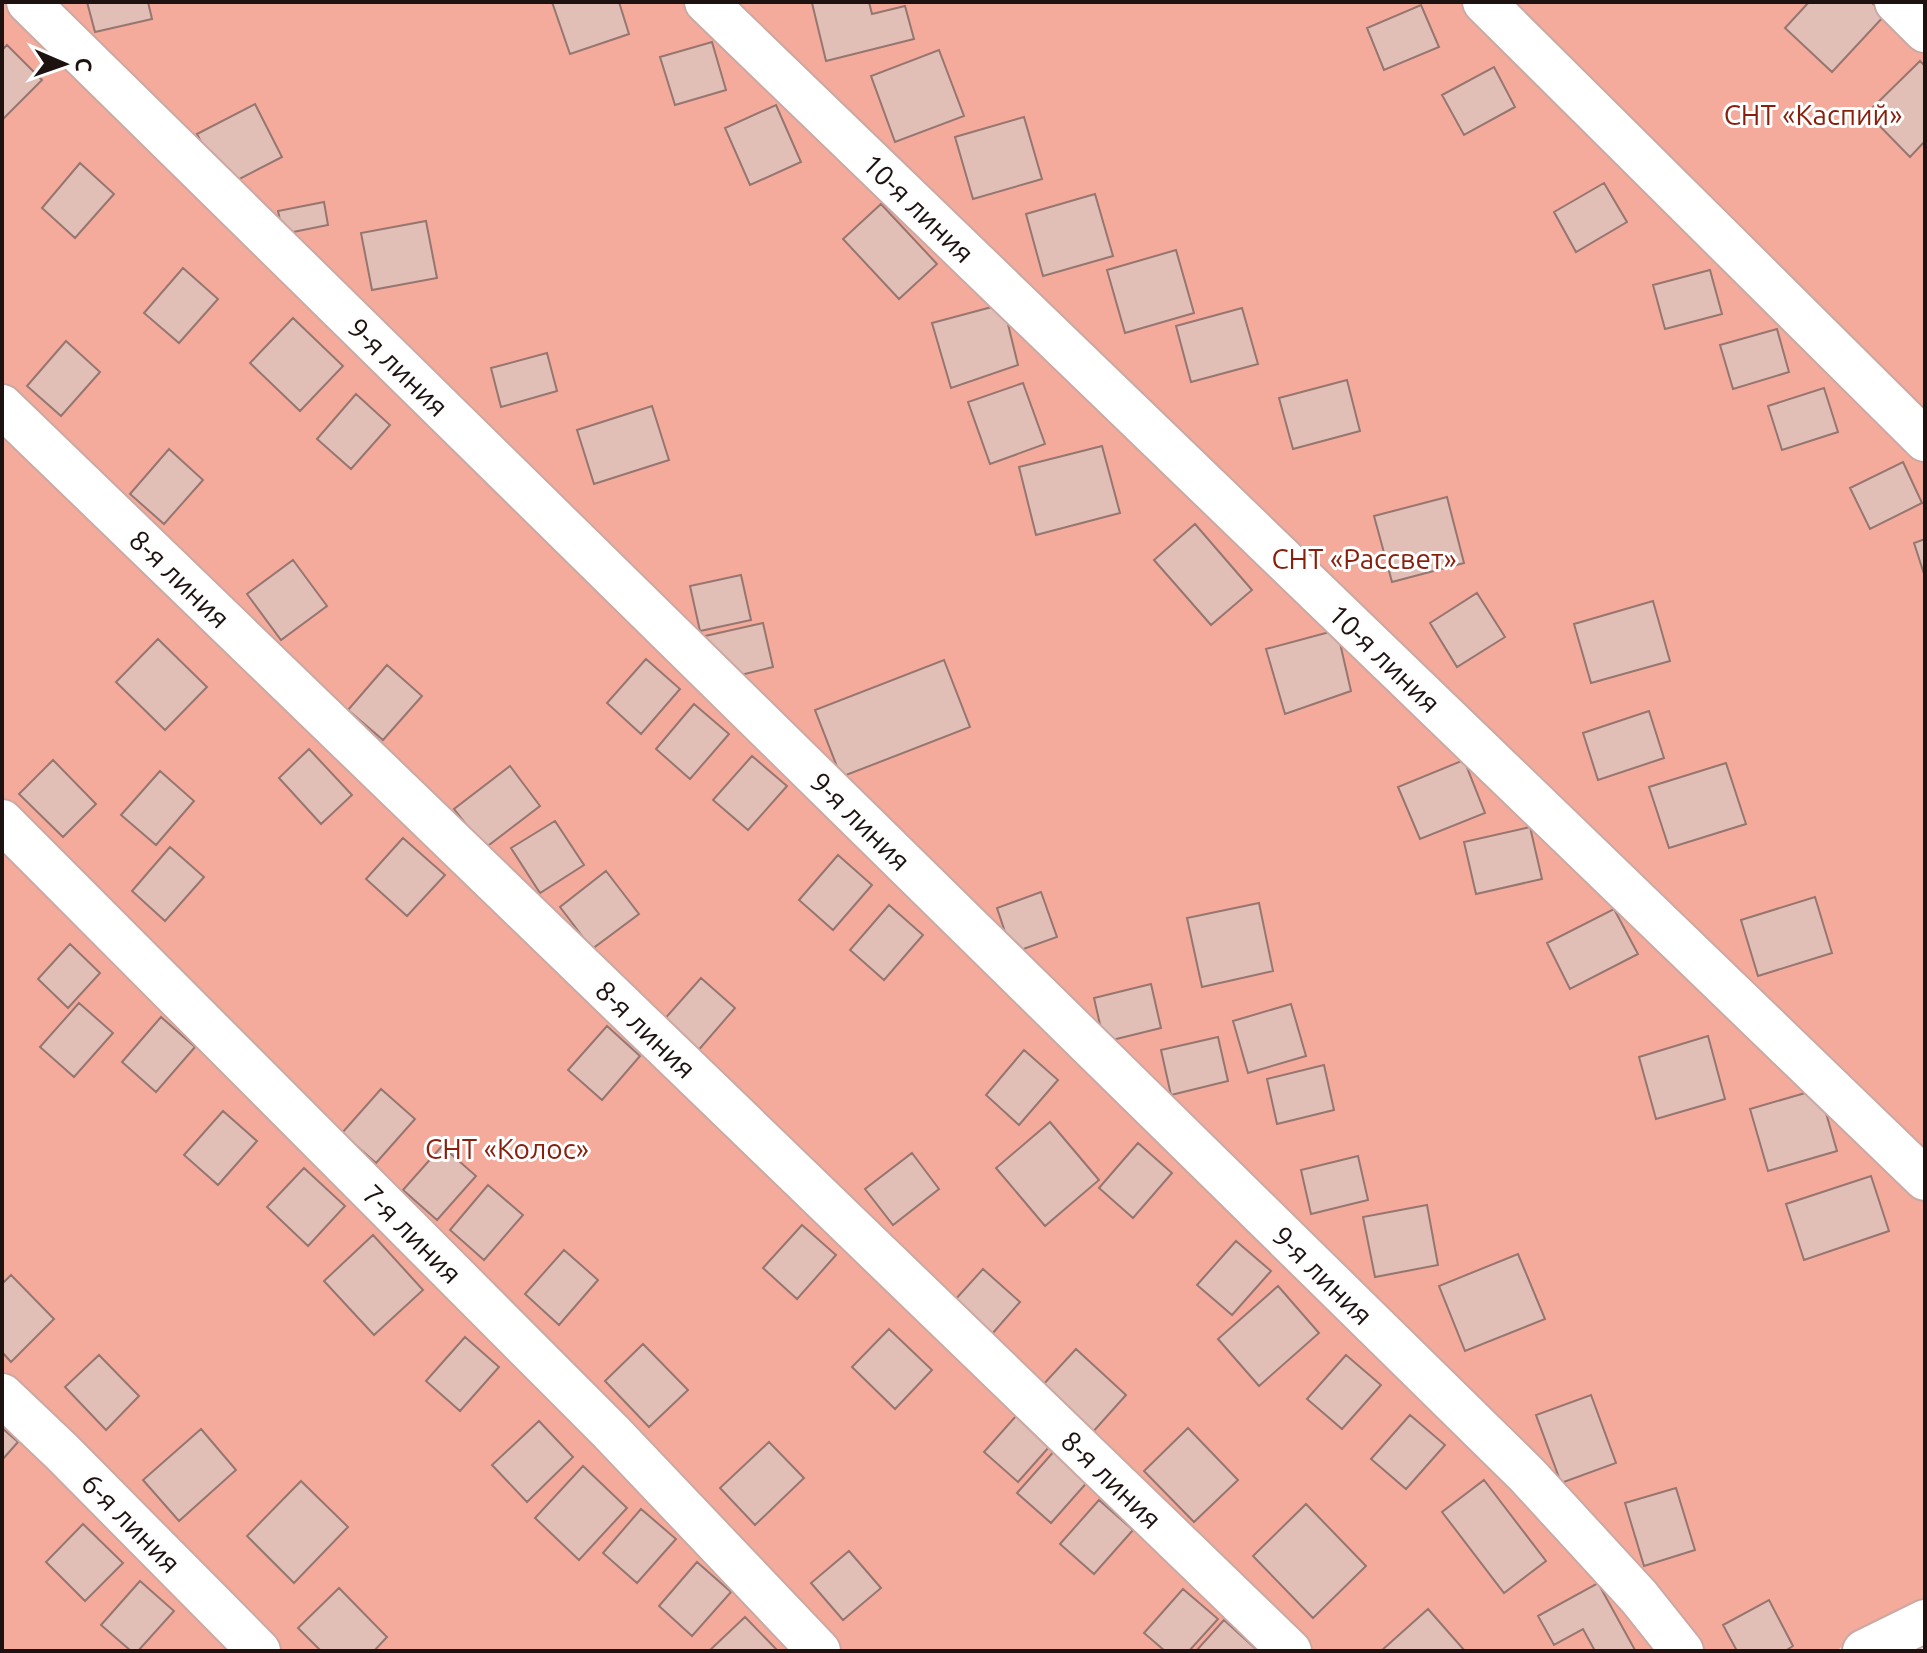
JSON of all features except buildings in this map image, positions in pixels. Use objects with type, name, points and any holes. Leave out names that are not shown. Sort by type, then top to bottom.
[{"type":"street","name":"9-я линия","points":[[28,2],[1527,1475],[1639,1597],[1682,1651]]},
{"type":"street","name":"10-я линия","points":[[706,2],[1925,1179]]},
{"type":"street","points":[[1484,2],[1925,440]]},
{"type":"street","points":[[1896,2],[1925,31]]},
{"type":"street","name":"8-я линия","points":[[2,406],[1290,1651]]},
{"type":"street","name":"7-я линия","points":[[2,821],[611,1432],[819,1651]]},
{"type":"street","name":"6-я линия","points":[[2,1395],[259,1651]]},
{"type":"street","points":[[1864,1651],[1925,1621]]},
{"type":"green space","points":[[2,2],[1925,2],[1925,1601],[1835,1651],[2,1651]]},
{"type":"park label","name":"СНТ «Каспий»","points":[[1813,114]]},
{"type":"park label","name":"СНТ «Рассвет»","points":[[1364,558]]},
{"type":"park label","name":"СНТ «Колос»","points":[[507,1148]]}]
